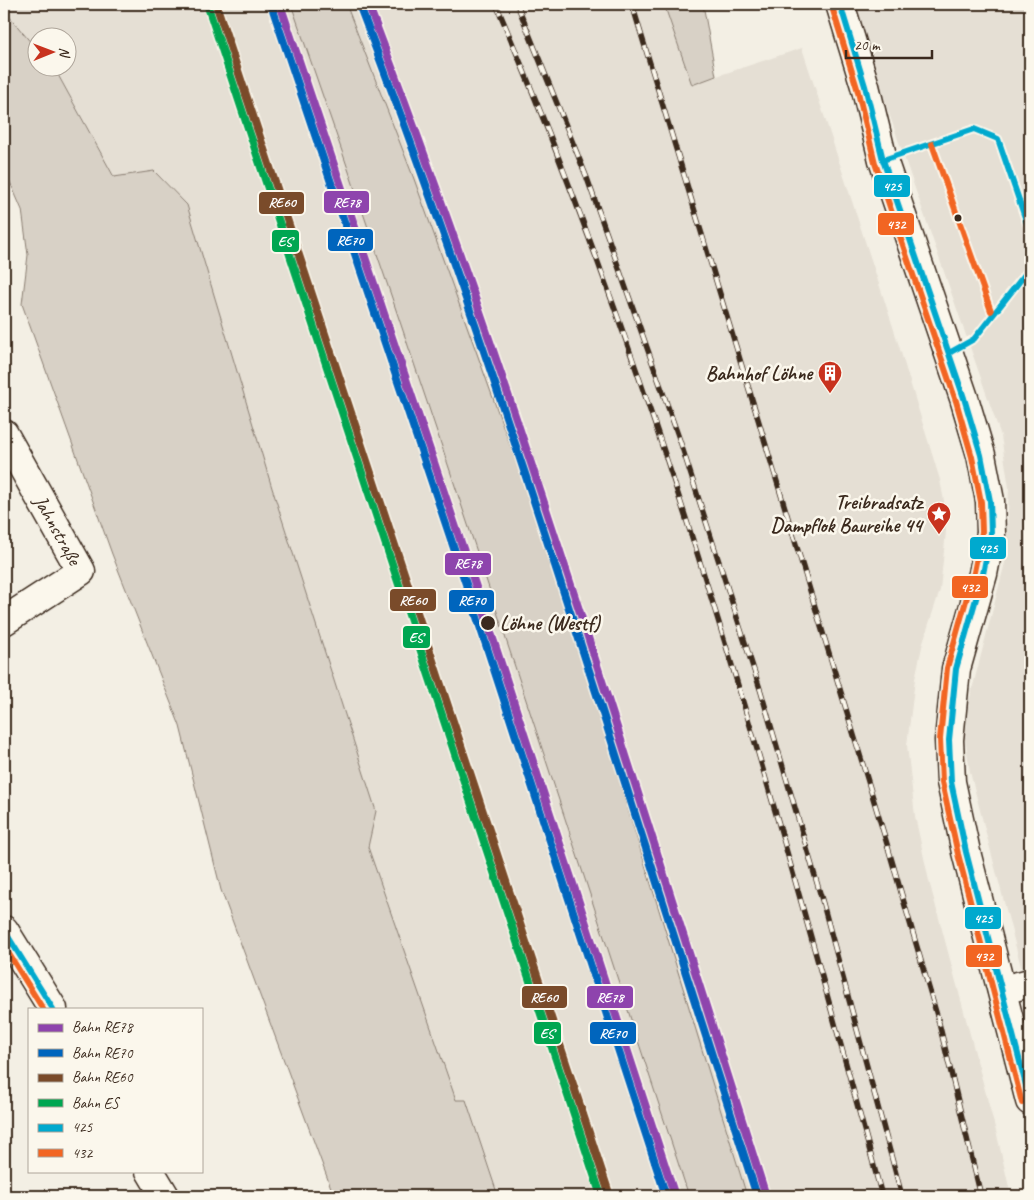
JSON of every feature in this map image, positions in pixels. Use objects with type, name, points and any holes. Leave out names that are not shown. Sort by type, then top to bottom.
[{"type":"main road","points":[[840,4],[865,86],[883,160],[964,398],[981,455],[990,501],[991,533],[983,574],[956,669],[949,740],[951,782],[966,852],[1030,1101]]},
{"type":"main road","name":"Jahnstraße","points":[[4,434],[81,572],[4,622]]},
{"type":"main road","points":[[4,930],[52,1008]]},
{"type":"main road","points":[[1002,990],[1030,983]]},
{"type":"main road","points":[[151,1172],[165,1196]]},
{"type":"shaded area","points":[[4,4],[664,4],[693,84],[802,48],[895,333],[940,480],[944,501],[946,531],[940,590],[923,642],[915,679],[907,745],[915,816],[929,881],[997,1135],[1011,1196],[498,1196],[466,1101],[456,1101],[368,847],[376,811],[272,488],[187,205],[154,171],[114,177],[60,78],[78,78],[78,28],[28,28],[28,39],[4,10]]},
{"type":"shaded area","points":[[291,4],[346,4],[414,179],[551,559],[747,1196],[689,1196],[443,450]]},
{"type":"shaded area","points":[[664,4],[703,4],[716,76],[692,85]]},
{"type":"shaded area","points":[[851,4],[1030,4],[1030,1001],[970,772],[965,738],[969,701],[1006,559],[1009,488],[1001,436]]},
{"type":"shaded area","points":[[4,10],[28,39],[28,78],[60,78],[114,177],[154,171],[187,205],[272,488],[376,811],[368,847],[456,1100],[466,1100],[498,1196],[334,1196],[221,890],[180,726],[112,554],[22,304],[28,255],[22,210],[4,168]]},
{"type":"railway","points":[[496,4],[555,149],[610,296],[710,593],[799,894],[882,1196]]},
{"type":"railway","points":[[517,4],[587,178],[680,441],[761,692],[822,900],[902,1196]]},
{"type":"railway","points":[[632,4],[887,844],[938,1019],[981,1196]]},
{"type":"rail line","name":"RE60","points":[[216,4],[610,1196]]},
{"type":"rail line","name":"RE78","points":[[280,4],[480,599],[675,1196]]},
{"type":"rail line","name":"RE78","points":[[368,4],[462,260],[520,431],[605,690],[766,1196]]},
{"type":"rail line","name":"ES","points":[[208,7],[601,1196]]},
{"type":"rail line","name":"RE70","points":[[272,7],[472,602],[666,1196]]},
{"type":"rail line","name":"RE70","points":[[360,7],[423,177],[512,434],[757,1196]]},
{"type":"transit line","name":"425","points":[[840,4],[865,86],[883,160],[964,398],[981,455],[990,501],[991,533],[983,574],[956,669],[949,740],[951,782],[966,852],[1030,1101]]},
{"type":"transit line","name":"432","points":[[832,7],[857,88],[875,163],[956,401],[972,457],[981,502],[982,532],[974,572],[947,668],[940,739],[942,782],[958,854],[1022,1103]]},
{"type":"transit line","name":"425","points":[[883,160],[974,129],[998,139],[1030,232]]},
{"type":"transit line","name":"432","points":[[932,144],[991,311]]},
{"type":"transit line","name":"425","points":[[949,353],[974,339],[1030,268]]},
{"type":"transit line","name":"425","points":[[4,930],[52,1008]]},
{"type":"transit line","name":"432","points":[[4,946],[42,1008]]},
{"type":"place","name":"Bahnhof Löhne","points":[[830,394]]},
{"type":"place","name":"Treibradsatz Dampflok Baureihe 44","points":[[939,535]]},
{"type":"place","name":"Löhne (Westf)","points":[[488,623]]}]
